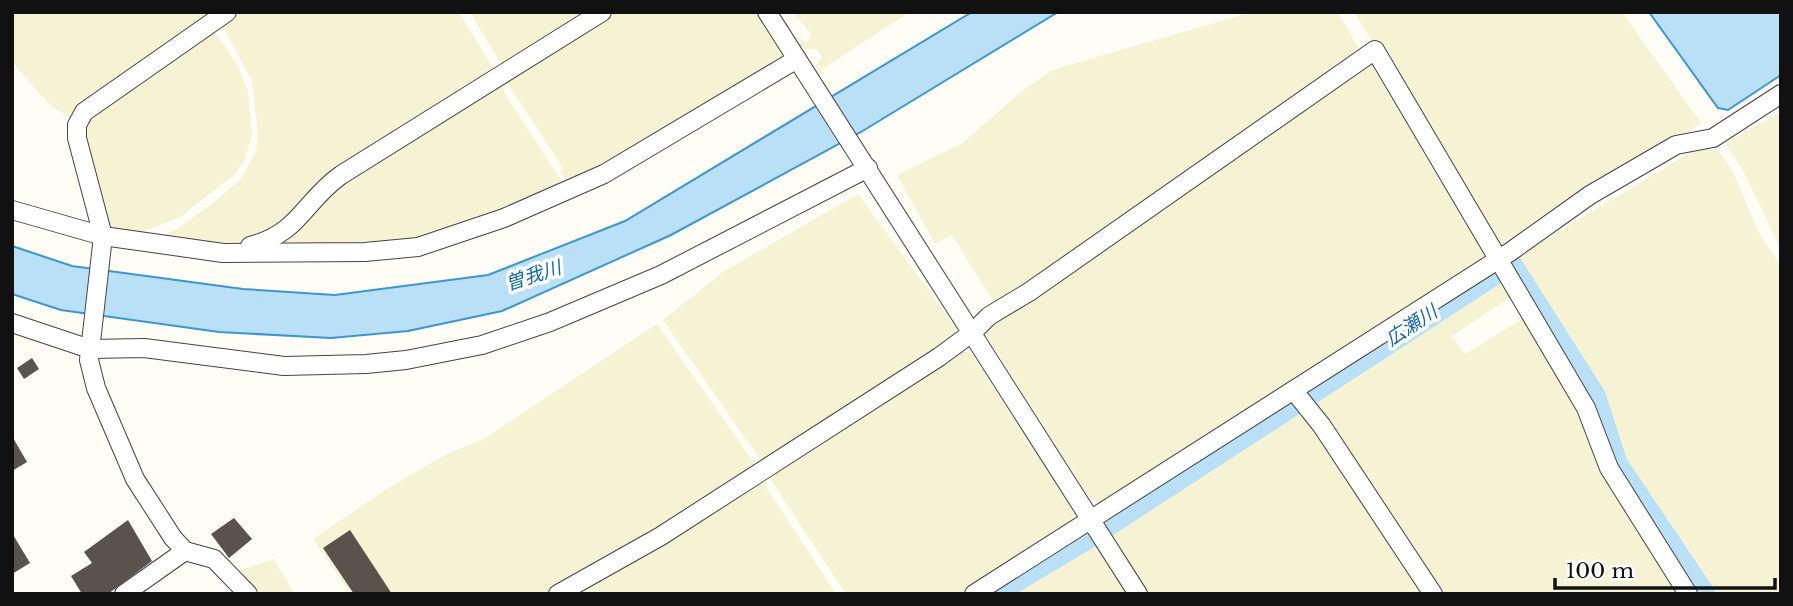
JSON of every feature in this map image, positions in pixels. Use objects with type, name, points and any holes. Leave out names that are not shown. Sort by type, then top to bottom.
[{"type":"street","points":[[227,12],[84,112],[77,125],[81,155],[103,239],[89,360],[96,388],[135,479],[158,517],[185,551],[214,559],[248,594]]},
{"type":"street","points":[[223,253],[280,236],[299,219],[325,186],[602,12]]},
{"type":"street","points":[[767,12],[1138,594]]},
{"type":"street","points":[[558,594],[661,536],[973,332],[989,316],[1029,292],[1376,50],[1586,408],[1609,468],[1688,594]]},
{"type":"street","points":[[12,210],[103,239],[223,253],[365,252],[418,247],[445,240],[604,174],[803,66]]},
{"type":"street","points":[[974,594],[1498,259],[1590,195],[1676,145],[1713,138],[1781,94]]},
{"type":"street","points":[[12,323],[90,340],[284,366],[366,364],[482,345],[550,322],[661,275],[868,168]]},
{"type":"street","points":[[1294,391],[1322,426],[1433,594]]},
{"type":"street","points":[[124,594],[185,551]]},
{"type":"shaded area","points":[[12,12],[218,12],[68,117],[50,105],[12,62]]},
{"type":"shaded area","points":[[237,12],[459,12],[492,67],[491,74],[263,238],[228,248],[156,238],[174,231],[241,179],[256,151],[258,135],[252,81],[222,24]]},
{"type":"shaded area","points":[[470,12],[593,12],[503,67]]},
{"type":"shaded area","points":[[612,12],[758,12],[789,56],[570,186],[560,171],[563,168],[504,78]]},
{"type":"shaded area","points":[[793,12],[910,12],[818,72],[815,66],[822,57],[817,49],[804,49],[796,36],[807,42],[811,34]]},
{"type":"shaded area","points":[[1252,12],[1338,12],[1363,56],[996,306],[952,235],[935,244],[897,175],[963,143],[1017,95],[1052,70]]},
{"type":"shaded area","points":[[1354,12],[1622,12],[1701,123],[1500,247]]},
{"type":"shaded area","points":[[213,30],[237,64],[248,91],[252,135],[244,161],[235,174],[180,217],[142,232],[120,231],[107,222],[84,147],[86,120]]},
{"type":"shaded area","points":[[1365,66],[1372,66],[1486,258],[1101,505],[1089,497],[985,333],[988,326]]},
{"type":"shaded area","points":[[498,83],[566,188],[482,236],[412,254],[267,247],[332,186]]},
{"type":"shaded area","points":[[1781,112],[1781,250],[1745,174],[1725,143]]},
{"type":"shaded area","points":[[1699,147],[1719,151],[1733,172],[1758,231],[1781,267],[1781,594],[1702,594],[1618,467],[1589,377],[1509,265],[1510,261]]},
{"type":"shaded area","points":[[858,194],[955,326],[955,338],[762,462],[663,320],[723,272]]},
{"type":"shaded area","points":[[1499,272],[1515,294],[1452,336],[1465,354],[1529,315],[1685,594],[1431,594],[1304,398]]},
{"type":"shaded area","points":[[657,324],[756,466],[551,594],[351,594],[313,539],[388,488],[447,454],[484,439]]},
{"type":"shaded area","points":[[961,352],[970,352],[1072,508],[1073,525],[958,594],[846,594],[769,477]]},
{"type":"shaded area","points":[[1297,402],[1422,594],[1146,594],[1106,527]]},
{"type":"shaded area","points":[[762,481],[836,594],[577,594],[659,547]]},
{"type":"shaded area","points":[[1094,534],[1130,594],[996,594]]},
{"type":"shaded area","points":[[274,559],[294,594],[252,594],[241,570]]},
{"type":"water","name":"曽我川","points":[[972,12],[1058,12],[861,132],[671,235],[502,311],[408,331],[331,338],[219,332],[61,310],[12,294],[12,246],[72,266],[243,289],[335,295],[488,275],[625,221]]},
{"type":"water","points":[[1649,12],[1781,12],[1781,75],[1728,110],[1718,108]]},
{"type":"building","points":[[32,358],[39,369],[24,379],[17,368]]},
{"type":"building","points":[[12,436],[27,462],[12,471]]},
{"type":"building","points":[[234,518],[252,539],[229,558],[211,534]]},
{"type":"building","points":[[128,520],[152,561],[108,594],[82,594],[71,576],[92,563],[84,552]]},
{"type":"building","points":[[350,530],[392,594],[354,594],[323,548]]},
{"type":"building","points":[[12,533],[30,563],[12,574]]},
{"type":"waterway","name":"広瀬川","points":[[990,594],[1094,532],[1508,263],[1593,397],[1615,465],[1702,594]]}]
